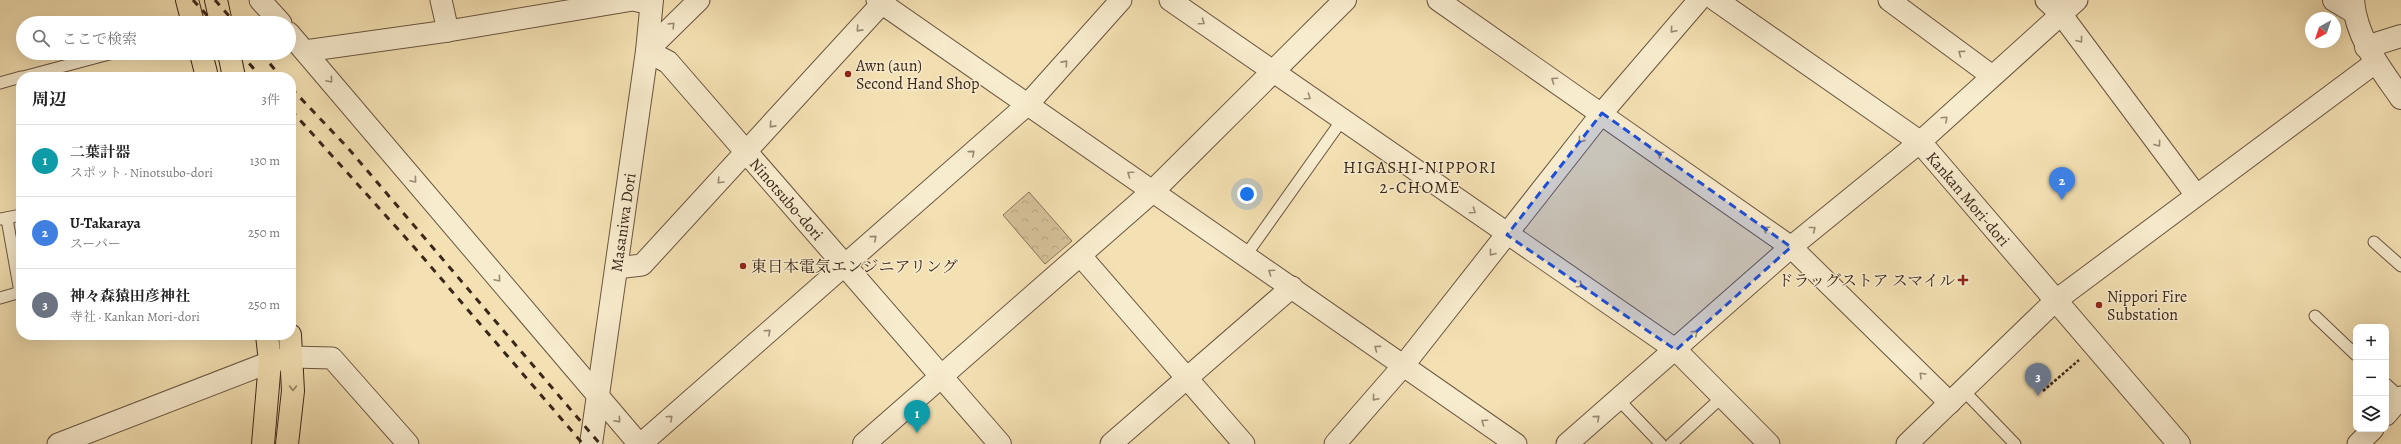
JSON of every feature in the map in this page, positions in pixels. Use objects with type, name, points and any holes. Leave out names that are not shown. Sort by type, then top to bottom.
[{"type":"main road","points":[[187,0],[191,16]]},
{"type":"main road","points":[[216,0],[219,16]]},
{"type":"main road","points":[[203,60],[206,72]]},
{"type":"main road","points":[[230,60],[233,72]]},
{"type":"main road","points":[[263,444],[270,362],[268,340]]},
{"type":"main road","points":[[287,444],[293,391],[290,340]]},
{"type":"street","points":[[260,0],[275,16]]},
{"type":"street","points":[[441,0],[448,31]]},
{"type":"street","points":[[305,51],[448,31],[633,0],[652,2]]},
{"type":"street","points":[[647,51],[699,0]]},
{"type":"street","points":[[296,40],[598,397],[640,444],[1028,104],[1121,0]]},
{"type":"street","points":[[1170,0],[1507,235],[1676,350],[1769,444]]},
{"type":"street","points":[[864,444],[1154,190],[1345,0]]},
{"type":"street","points":[[1438,0],[1602,113],[1791,247],[1957,396]]},
{"type":"street","points":[[1335,444],[1403,366],[1602,113],[1699,0]]},
{"type":"street","name":"Kankan Mori-dori","points":[[1716,0],[1920,142],[2179,444]]},
{"type":"street","points":[[1889,0],[1992,76]]},
{"type":"street","points":[[1567,444],[1676,350],[1791,247],[1920,142],[1992,76],[2053,7],[2077,0]]},
{"type":"street","points":[[2334,0],[2354,6],[2371,55],[2401,98]]},
{"type":"street","points":[[616,268],[642,265],[747,152],[882,1],[1516,444]]},
{"type":"street","name":"Masaniwa Dori","points":[[591,444],[647,51],[652,2]]},
{"type":"street","points":[[2053,7],[2196,195]]},
{"type":"street","points":[[1907,444],[2055,301],[2196,195],[2371,55],[2401,36]]},
{"type":"street","name":"Ninotsubo-dori","points":[[647,51],[668,62],[1000,444]]},
{"type":"street","points":[[1080,255],[1244,444]]},
{"type":"street","points":[[1111,444],[1292,287]]},
{"type":"street","points":[[58,444],[270,362],[292,357],[332,358],[408,444]]},
{"type":"street","points":[[2389,412],[2401,398]]},
{"type":"street","points":[[2358,444],[2371,432]]},
{"type":"lane","points":[[41,72],[86,60]]},
{"type":"lane","points":[[0,83],[16,79]]},
{"type":"lane","points":[[1246,255],[1342,120]]},
{"type":"lane","points":[[16,216],[3,219],[16,275]]},
{"type":"lane","points":[[2374,242],[2401,266]]},
{"type":"lane","points":[[0,298],[16,293]]},
{"type":"lane","points":[[2315,316],[2353,352]]},
{"type":"lane","points":[[2389,387],[2401,398]]},
{"type":"lane","points":[[1957,396],[2015,444]]},
{"type":"lane","points":[[1671,444],[1722,397]]},
{"type":"lane","points":[[1618,399],[1661,444]]},
{"type":"path","points":[[2043,391],[2079,359]]},
{"type":"highlighted area","points":[[1602,113],[1791,247],[1676,350],[1507,235]]},
{"type":"green space","points":[[1029,192],[1072,241],[1045,264],[1003,215]]},
{"type":"railway","points":[[193,0],[208,16]]},
{"type":"railway","points":[[215,0],[229,16]]},
{"type":"railway","points":[[246,60],[257,72]]},
{"type":"railway","points":[[267,60],[277,72]]},
{"type":"railway","points":[[296,93],[348,148],[600,444]]},
{"type":"railway","points":[[296,116],[414,247],[583,444]]},
{"type":"place","name":"Awn (aun) Second Hand Shop","points":[[848,74]]},
{"type":"place","name":"U-Takaraya","points":[[2062,200]]},
{"type":"place","name":"東日本電気エンジニアリング","points":[[743,266]]},
{"type":"place","name":"ドラッグストア スマイル","points":[[1963,280]]},
{"type":"place","name":"Nippori Fire Substation","points":[[2099,305]]},
{"type":"place","name":"神々森猿田彦神社","points":[[2038,396]]},
{"type":"place","name":"二葉計器","points":[[917,433]]},
{"type":"district","name":"HIGASHI-NIPPORI 2-CHOME","points":[[1420,177]]}]
